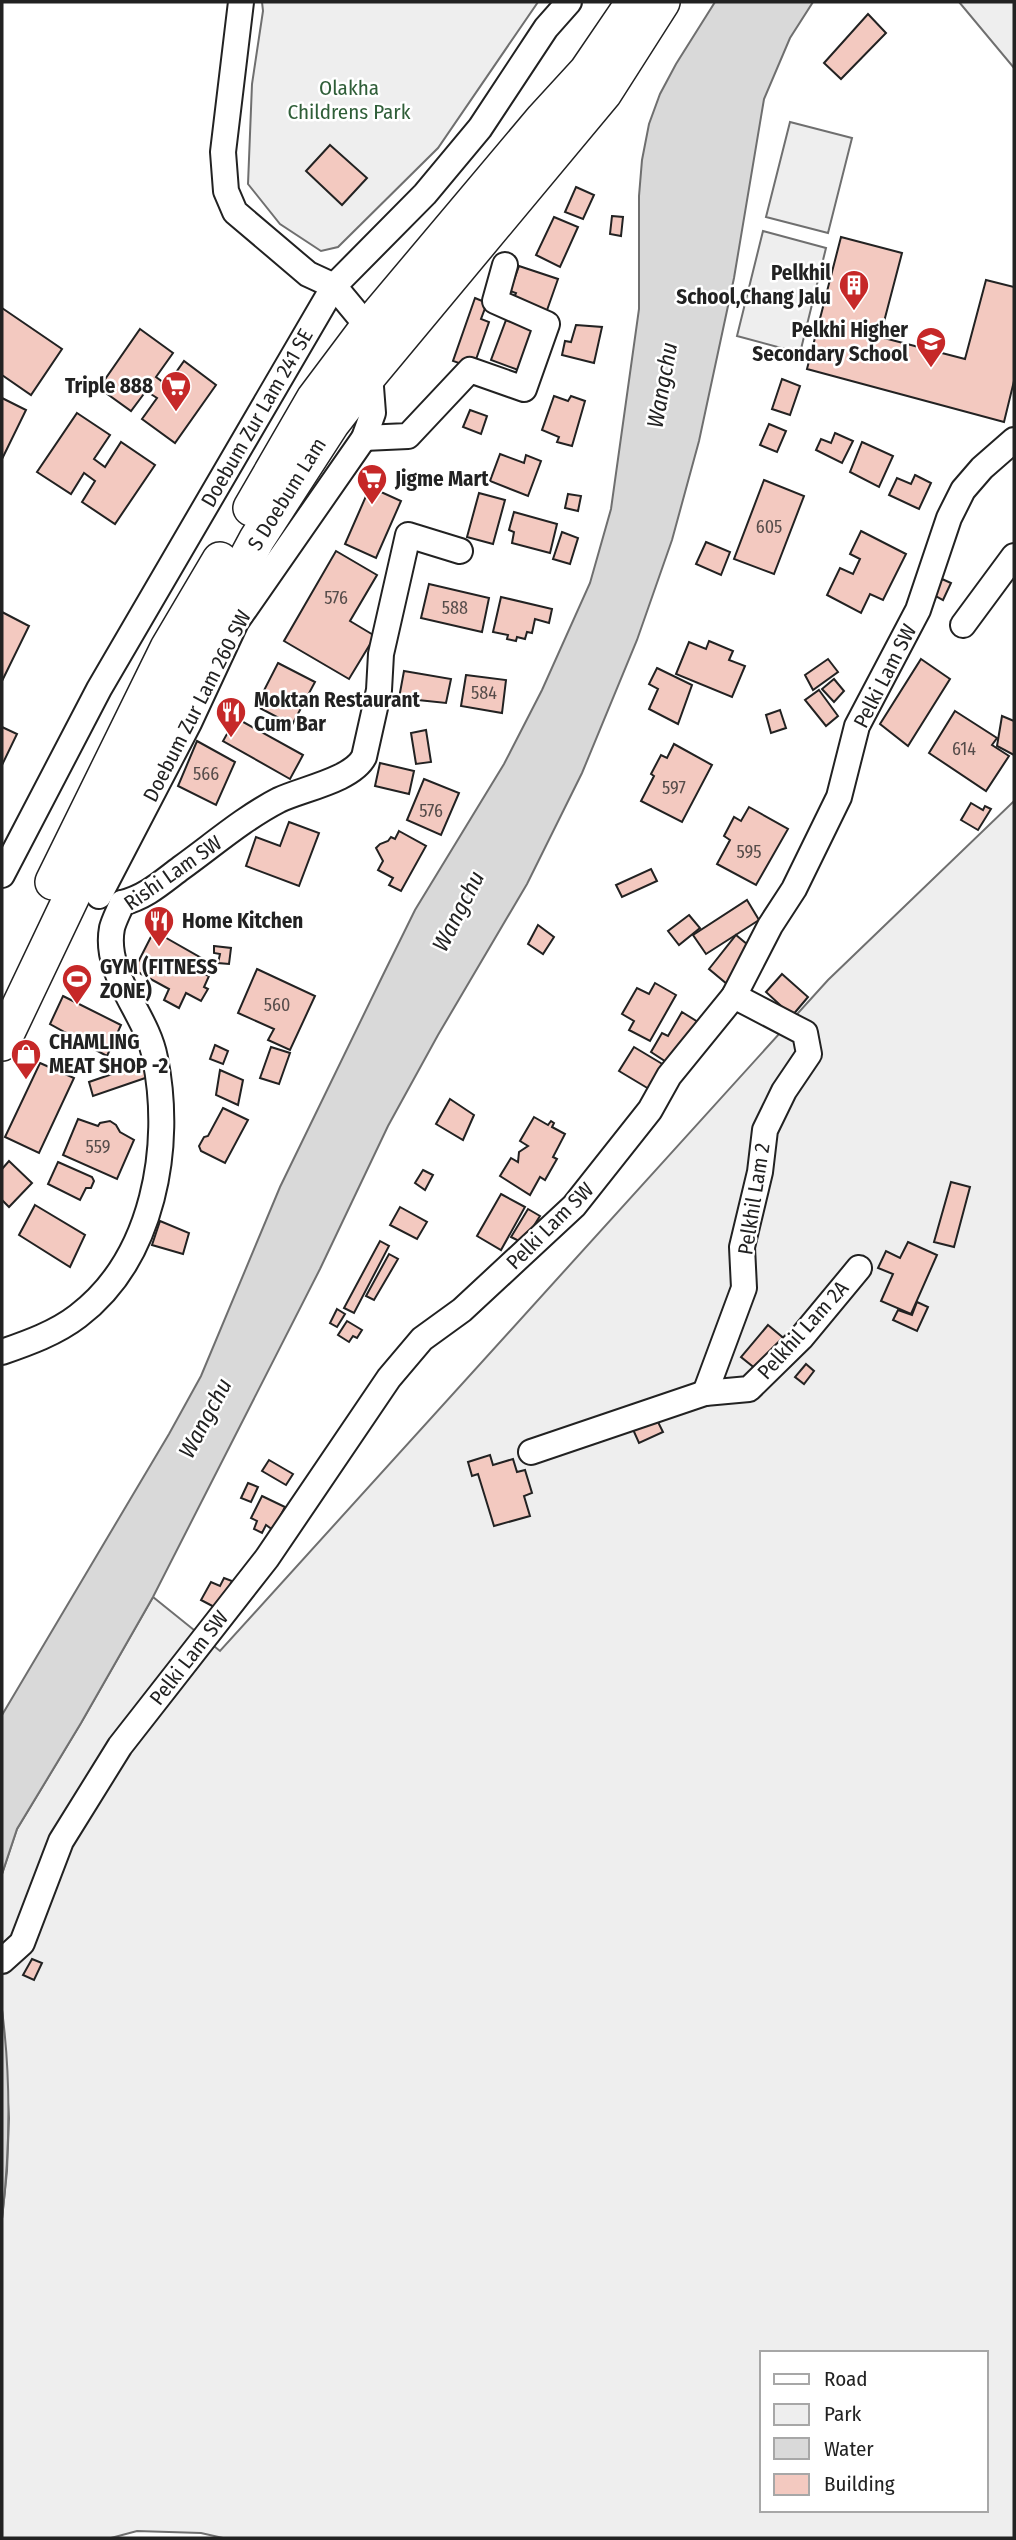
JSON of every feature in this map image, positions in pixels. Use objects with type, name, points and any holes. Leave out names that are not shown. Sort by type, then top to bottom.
[{"type":"highway","name":"S Doebum Lam","points":[[2,990],[168,648],[314,399],[368,327],[543,119],[587,71],[634,2]]},
{"type":"highway","name":"S Doebum Lam","points":[[2,1044],[97,898],[192,661],[257,540],[332,423],[604,93],[662,2]]},
{"type":"street","points":[[241,2],[223,152],[226,191],[235,212],[308,274],[334,286],[368,327]]},
{"type":"street","name":"Doebum Zur Lam 241 SE","points":[[2,875],[99,689],[334,286],[425,194],[480,128],[546,28],[569,2]]},
{"type":"street","points":[[364,438],[408,436],[470,370],[524,388],[547,324],[495,302],[505,265]]},
{"type":"street","name":"Doebum Zur Lam 260 SW","points":[[97,898],[189,723],[236,622],[364,438],[373,413],[370,374]]},
{"type":"street","name":"Pelki Lam SW","points":[[3,1961],[22,1943],[61,1841],[120,1746],[267,1559],[389,1378],[422,1339],[462,1310],[573,1206],[650,1110],[669,1076],[734,996],[770,926],[794,889],[839,797],[857,726],[918,610],[949,518],[963,490],[982,468],[1014,440]]},
{"type":"street","name":"Rishi Lam SW","points":[[2,1352],[27,1344],[78,1316],[118,1275],[144,1226],[159,1167],[162,1105],[155,1055],[137,1010],[116,970],[112,928],[97,898],[148,894],[242,823],[279,800],[338,777],[360,765],[379,690],[381,653],[408,535],[460,551]]},
{"type":"street","points":[[963,625],[1014,556]]},
{"type":"street","name":"Pelkhil Lam 2","points":[[705,1392],[744,1288],[742,1247],[760,1172],[765,1129],[785,1091],[810,1054],[805,1033],[734,996]]},
{"type":"street","name":"Pelkhil Lam 2A","points":[[705,1392],[749,1389],[801,1338],[859,1268]]},
{"type":"street","points":[[531,1452],[705,1392]]},
{"type":"green space","name":"Olakha Childrens Park","points":[[262,2],[538,2],[438,148],[338,247],[321,251],[280,224],[248,184],[252,84]]},
{"type":"green space","points":[[959,2],[1014,2],[1014,68]]},
{"type":"green space","points":[[790,122],[852,138],[828,233],[766,217]]},
{"type":"green space","points":[[763,231],[826,248],[800,353],[737,336]]},
{"type":"green space","points":[[1014,801],[1014,2538],[223,2538],[201,2533],[137,2531],[111,2538],[2,2538],[2,2219],[9,2118],[2,2010],[2,1874],[17,1829],[153,1597],[220,1651],[828,980]]},
{"type":"water","name":"Wangchu","points":[[715,2],[813,2],[790,38],[764,99],[734,278],[699,441],[672,540],[637,640],[582,773],[527,884],[388,1126],[320,1269],[153,1597],[17,1829],[2,1874],[2,1715],[201,1376],[280,1187],[383,975],[415,910],[504,764],[542,690],[590,583],[611,509],[639,309],[639,196],[649,124],[660,94],[676,64]]},
{"type":"water","points":[[2,2010],[8,2114],[2,2219]]},
{"type":"building","points":[[868,14],[886,33],[841,79],[824,63]]},
{"type":"building","points":[[330,145],[367,178],[342,205],[306,171]]},
{"type":"building","points":[[576,187],[594,195],[583,219],[565,212]]},
{"type":"building","points":[[612,216],[623,217],[621,236],[610,234]]},
{"type":"building","points":[[554,217],[578,227],[560,267],[536,255]]},
{"type":"building","name":"Pelkhil School,Chang Jalu","points":[[841,237],[902,253],[880,337],[965,359],[986,280],[1014,287],[1014,381],[1004,422],[807,369]]},
{"type":"building","points":[[519,266],[558,279],[546,313],[513,300],[516,293],[510,291]]},
{"type":"building","points":[[475,298],[487,303],[481,319],[489,322],[473,368],[453,361]]},
{"type":"building","points":[[2,308],[62,349],[31,395],[2,375]]},
{"type":"building","points":[[506,320],[536,331],[521,371],[491,360]]},
{"type":"building","points":[[576,325],[602,327],[594,363],[562,355],[565,341],[571,342]]},
{"type":"building","points":[[140,329],[173,353],[156,377],[167,385],[184,361],[216,385],[175,443],[142,419],[157,398],[146,391],[131,411],[99,388]]},
{"type":"building","points":[[782,379],[800,386],[790,415],[772,409]]},
{"type":"building","points":[[554,396],[568,401],[571,396],[585,401],[572,446],[557,442],[559,437],[542,430]]},
{"type":"building","points":[[2,398],[26,410],[2,459]]},
{"type":"building","points":[[470,410],[487,416],[481,434],[463,427]]},
{"type":"building","points":[[77,413],[110,435],[94,459],[105,467],[121,442],[155,465],[115,524],[82,502],[95,481],[84,473],[71,494],[37,472]]},
{"type":"building","points":[[769,424],[786,431],[777,452],[760,445]]},
{"type":"building","points":[[835,433],[853,441],[842,463],[816,450],[821,439],[831,443]]},
{"type":"building","points":[[862,442],[893,456],[879,487],[850,472]]},
{"type":"building","points":[[500,454],[524,463],[526,455],[541,461],[528,496],[490,481]]},
{"type":"building","points":[[915,475],[931,483],[919,509],[889,495],[897,478],[911,484]]},
{"type":"building","points":[[764,480],[804,496],[774,574],[734,559]]},
{"type":"building","points":[[370,487],[401,501],[376,558],[345,544]]},
{"type":"building","points":[[479,493],[505,500],[493,544],[467,537]]},
{"type":"building","points":[[568,494],[581,496],[578,511],[565,508]]},
{"type":"building","points":[[514,512],[557,524],[550,553],[512,543],[514,532],[509,530]]},
{"type":"building","points":[[861,531],[906,554],[883,600],[870,594],[861,613],[827,595],[840,568],[853,574],[860,559],[850,554]]},
{"type":"building","points":[[562,532],[578,538],[570,564],[553,559]]},
{"type":"building","points":[[706,542],[730,552],[721,575],[696,564]]},
{"type":"building","points":[[336,551],[377,575],[350,621],[375,636],[349,679],[284,641]]},
{"type":"building","points":[[942,579],[951,583],[943,600],[934,595]]},
{"type":"building","points":[[429,584],[489,598],[482,632],[421,618]]},
{"type":"building","points":[[501,597],[552,609],[549,623],[535,619],[532,633],[527,632],[525,639],[517,637],[516,641],[507,639],[508,635],[493,632]]},
{"type":"building","points":[[2,612],[29,626],[2,681]]},
{"type":"building","points":[[709,641],[733,651],[729,660],[745,666],[732,697],[676,674],[689,642],[706,649]]},
{"type":"building","points":[[828,659],[838,672],[813,690],[805,675]]},
{"type":"building","points":[[921,659],[950,679],[908,746],[880,724]]},
{"type":"building","points":[[278,663],[315,682],[292,725],[256,706]]},
{"type":"building","points":[[657,668],[692,685],[678,724],[649,709],[658,689],[649,684]]},
{"type":"building","points":[[404,671],[451,679],[446,703],[399,698]]},
{"type":"building","points":[[466,675],[506,680],[502,713],[461,706]]},
{"type":"building","points":[[834,679],[844,691],[834,702],[822,689]]},
{"type":"building","points":[[819,690],[838,716],[826,726],[805,700]]},
{"type":"building","points":[[780,710],[786,728],[771,733],[766,715]]},
{"type":"building","points":[[955,711],[997,738],[992,745],[1009,756],[986,791],[929,753]]},
{"type":"building","points":[[1002,716],[1014,721],[1014,755],[997,746]]},
{"type":"building","points":[[236,718],[303,755],[290,779],[223,741]]},
{"type":"building","points":[[2,727],[17,734],[2,765]]},
{"type":"building","points":[[426,730],[431,762],[416,764],[411,733]]},
{"type":"building","points":[[197,741],[235,762],[216,805],[178,786]]},
{"type":"building","points":[[674,744],[712,765],[682,822],[641,801],[661,755],[667,758]]},
{"type":"building","points":[[380,763],[414,771],[409,794],[375,786]]},
{"type":"building","points":[[424,779],[459,793],[441,835],[407,820]]},
{"type":"building","points":[[971,803],[983,810],[985,806],[991,809],[978,830],[961,820]]},
{"type":"building","points":[[749,807],[788,829],[756,885],[717,864],[730,840],[724,836],[734,817],[741,821]]},
{"type":"building","points":[[289,822],[319,833],[299,886],[246,866],[256,837],[280,846]]},
{"type":"building","points":[[399,831],[426,846],[401,891],[389,885],[393,878],[378,870],[383,861],[376,848],[391,837],[395,839]]},
{"type":"building","points":[[651,869],[657,881],[622,897],[616,885]]},
{"type":"building","points":[[747,900],[759,920],[706,954],[693,935]]},
{"type":"building","points":[[689,915],[700,928],[679,945],[668,931]]},
{"type":"building","points":[[538,925],[554,937],[543,954],[528,944]]},
{"type":"building","points":[[154,931],[210,963],[204,974],[209,976],[204,987],[208,989],[201,1001],[186,993],[179,1008],[164,1000],[169,989],[134,970]]},
{"type":"building","points":[[736,935],[754,950],[727,984],[709,969]]},
{"type":"building","points":[[214,946],[231,948],[229,964],[218,963],[220,954],[214,953]]},
{"type":"building","points":[[257,969],[315,996],[290,1050],[268,1040],[274,1029],[238,1013]]},
{"type":"building","points":[[782,974],[808,997],[792,1016],[766,992]]},
{"type":"building","points":[[655,983],[676,995],[650,1041],[629,1030],[634,1021],[622,1014],[637,988],[649,994]]},
{"type":"building","points":[[63,996],[121,1025],[107,1056],[77,1040],[73,1047],[63,1040],[66,1033],[50,1024]]},
{"type":"building","points":[[682,1012],[698,1022],[671,1065],[651,1052],[662,1033],[668,1036]]},
{"type":"building","points":[[215,1045],[228,1051],[223,1064],[210,1059]]},
{"type":"building","points":[[271,1047],[290,1053],[279,1084],[260,1078]]},
{"type":"building","points":[[634,1047],[669,1068],[654,1092],[619,1071]]},
{"type":"building","points":[[147,1062],[151,1076],[93,1096],[89,1082]]},
{"type":"building","points":[[40,1063],[74,1078],[39,1153],[5,1137]]},
{"type":"building","points":[[220,1070],[243,1080],[238,1105],[216,1095]]},
{"type":"building","points":[[450,1099],[474,1115],[463,1140],[436,1124]]},
{"type":"building","points":[[223,1108],[248,1120],[225,1163],[201,1151],[199,1146],[204,1137],[208,1136]]},
{"type":"building","points":[[534,1117],[548,1125],[551,1121],[554,1123],[552,1127],[565,1134],[553,1157],[557,1159],[545,1180],[540,1177],[530,1195],[500,1176],[511,1158],[518,1162],[519,1152],[528,1146],[520,1141]]},
{"type":"building","points":[[78,1119],[98,1126],[110,1121],[120,1132],[134,1140],[117,1179],[63,1155]]},
{"type":"building","points":[[9,1161],[32,1183],[9,1207],[2,1200],[2,1169]]},
{"type":"building","points":[[58,1162],[92,1177],[94,1181],[91,1188],[86,1188],[80,1200],[48,1184]]},
{"type":"building","points":[[423,1170],[433,1175],[425,1190],[415,1183]]},
{"type":"building","points":[[951,1182],[970,1187],[954,1247],[934,1242]]},
{"type":"building","points":[[501,1194],[525,1207],[501,1250],[477,1236]]},
{"type":"building","points":[[35,1205],[85,1235],[70,1267],[19,1235]]},
{"type":"building","points":[[400,1207],[427,1222],[417,1239],[390,1225]]},
{"type":"building","points":[[528,1209],[540,1216],[523,1243],[511,1237]]},
{"type":"building","points":[[160,1221],[189,1233],[183,1254],[152,1245]]},
{"type":"building","points":[[380,1241],[389,1246],[354,1313],[344,1308]]},
{"type":"building","points":[[908,1242],[937,1255],[911,1314],[881,1301],[893,1274],[878,1268],[886,1251],[900,1258]]},
{"type":"building","points":[[389,1254],[398,1259],[374,1300],[366,1296]]},
{"type":"building","points":[[917,1302],[928,1307],[917,1331],[893,1320],[898,1310],[912,1315]]},
{"type":"building","points":[[337,1309],[345,1314],[337,1327],[330,1323]]},
{"type":"building","points":[[347,1321],[362,1330],[357,1338],[353,1336],[349,1342],[338,1335]]},
{"type":"building","points":[[768,1325],[787,1341],[761,1373],[741,1357]]},
{"type":"building","points":[[806,1364],[814,1371],[804,1384],[795,1377]]},
{"type":"building","points":[[654,1414],[663,1432],[639,1443],[631,1425]]},
{"type":"building","points":[[490,1455],[493,1465],[513,1459],[517,1472],[525,1470],[532,1493],[524,1496],[530,1516],[494,1526],[478,1474],[472,1476],[468,1462]]},
{"type":"building","points":[[269,1460],[293,1474],[286,1485],[262,1471]]},
{"type":"building","points":[[248,1483],[258,1487],[251,1502],[241,1498]]},
{"type":"building","points":[[262,1496],[285,1507],[273,1530],[266,1525],[262,1533],[254,1529],[257,1521],[251,1518]]},
{"type":"building","points":[[224,1578],[232,1581],[220,1610],[201,1600],[211,1582],[220,1586]]},
{"type":"building","points":[[32,1959],[42,1963],[34,1980],[23,1975]]},
{"type":"place","name":"Pelkhil School,Chang Jalu","points":[[854,312]]},
{"type":"place","name":"Pelkhi Higher Secondary School","points":[[931,369]]},
{"type":"place","name":"Triple 888","points":[[176,413]]},
{"type":"place","name":"Jigme Mart","points":[[372,506]]},
{"type":"place","name":"Moktan Restaurant Cum Bar","points":[[231,739]]},
{"type":"place","name":"Home Kitchen","points":[[159,948]]},
{"type":"place","name":"GYM (FITNESS ZONE)","points":[[77,1006]]},
{"type":"place","name":"CHAMLING MEAT SHOP -2","points":[[26,1081]]}]
